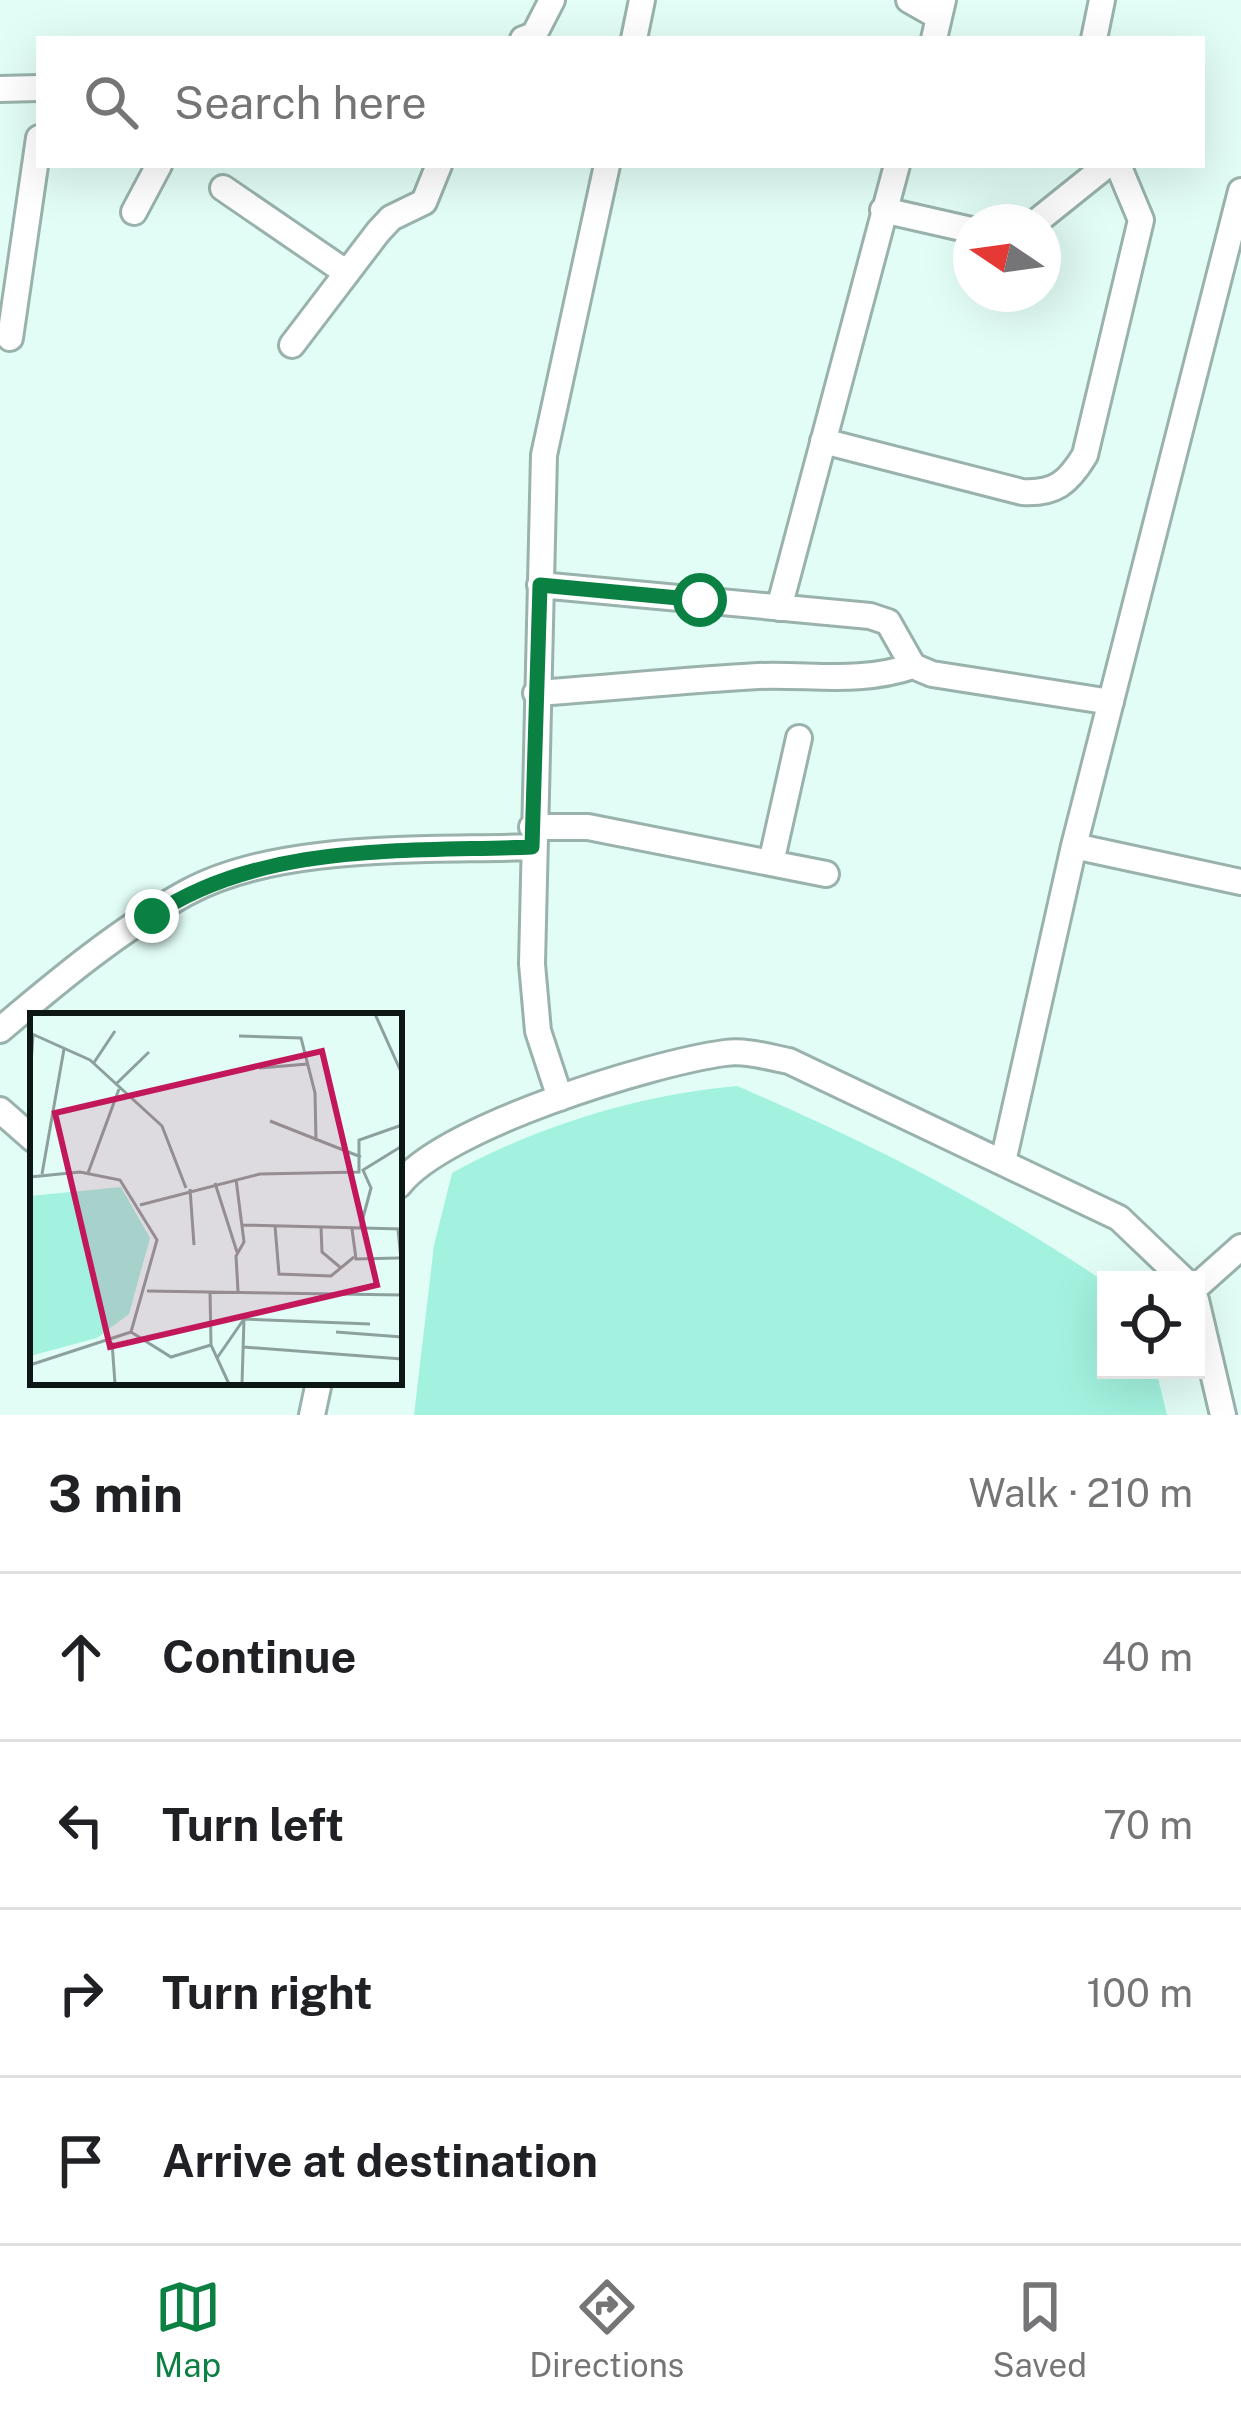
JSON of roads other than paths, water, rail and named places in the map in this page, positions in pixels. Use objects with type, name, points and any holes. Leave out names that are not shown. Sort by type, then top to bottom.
[{"type":"street","points":[[529,36],[552,0]]},
{"type":"street","points":[[635,36],[642,0]]},
{"type":"street","points":[[909,0],[939,19]]},
{"type":"street","points":[[1095,36],[1102,0]]},
{"type":"street","points":[[0,89],[36,88]]},
{"type":"street","points":[[10,338],[36,159]]},
{"type":"street","points":[[134,212],[157,168]]},
{"type":"street","points":[[292,345],[391,218],[424,202],[438,168]]},
{"type":"street","points":[[560,1097],[538,1031],[532,837],[544,455],[606,168]]},
{"type":"street","points":[[779,608],[896,168]]},
{"type":"street","points":[[1058,204],[1103,168]]},
{"type":"street","points":[[823,441],[1022,492],[1055,490],[1071,477],[1085,455],[1141,220],[1119,168]]},
{"type":"street","points":[[223,188],[347,273]]},
{"type":"street","points":[[1003,1162],[1074,846],[1241,191]]},
{"type":"street","points":[[884,210],[953,226]]},
{"type":"street","points":[[540,585],[888,622],[913,666],[932,674],[1111,702]]},
{"type":"street","points":[[536,694],[763,676],[836,680],[886,675],[913,666]]},
{"type":"street","points":[[771,863],[799,738]]},
{"type":"street","points":[[0,1030],[44,990],[189,892],[271,865],[588,827],[826,874]]},
{"type":"street","points":[[1074,846],[1241,882]]},
{"type":"street","points":[[402,1182],[429,1155],[560,1097],[725,1053],[756,1054],[789,1061],[1119,1218],[1175,1271]]},
{"type":"street","points":[[0,1110],[30,1136]]},
{"type":"street","points":[[1205,1279],[1241,1247]]},
{"type":"street","points":[[1205,1330],[1227,1403]]},
{"type":"street","points":[[312,1415],[318,1385]]}]
